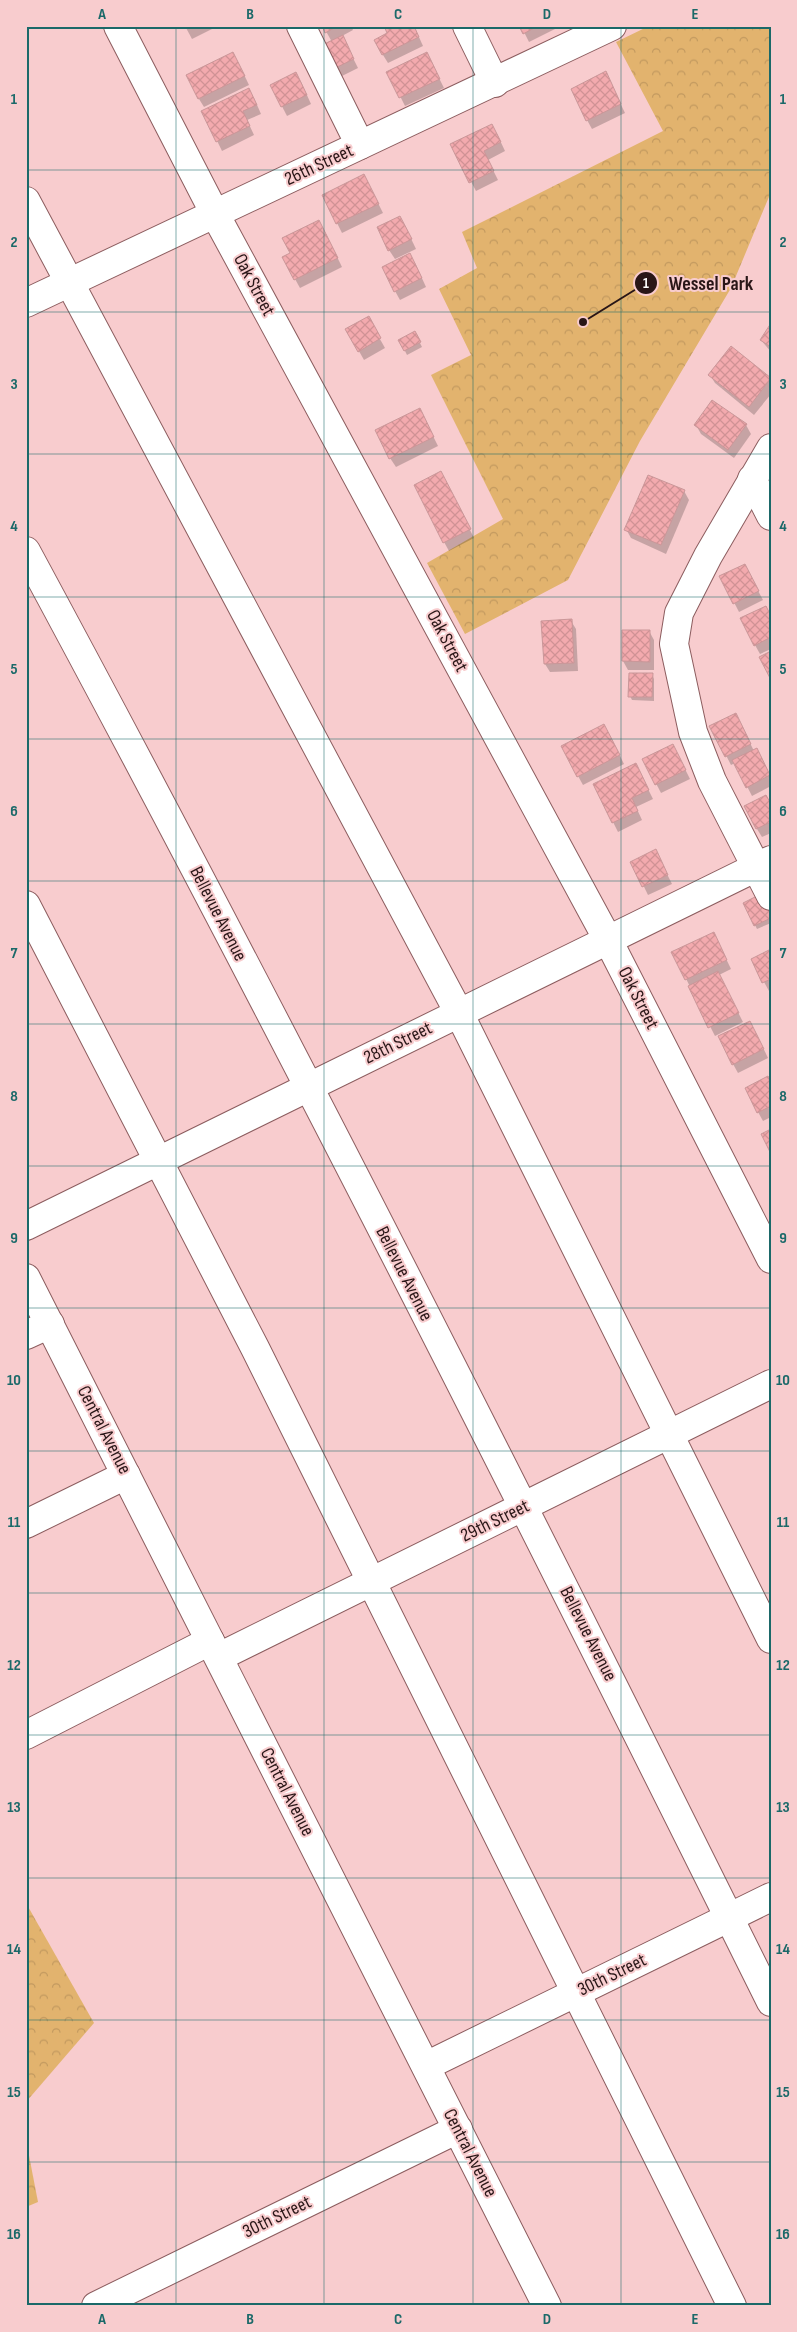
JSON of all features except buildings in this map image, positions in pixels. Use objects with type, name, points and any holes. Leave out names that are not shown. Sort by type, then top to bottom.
[{"type":"street","name":"Oak Street","points":[[118,26],[215,214],[608,940],[771,1259]]},
{"type":"street","points":[[301,26],[360,145]]},
{"type":"street","points":[[467,26],[495,83]]},
{"type":"street","name":"26th Street","points":[[26,303],[495,83],[612,26]]},
{"type":"street","points":[[26,201],[459,1013],[771,1639]]},
{"type":"street","points":[[771,448],[708,556],[679,613],[674,644],[693,732],[712,781],[763,863],[771,896]]},
{"type":"street","points":[[752,479],[771,516]]},
{"type":"street","name":"Bellevue Avenue","points":[[26,551],[116,718],[524,1507],[771,2002]]},
{"type":"street","name":"28th Street","points":[[26,1226],[763,863]]},
{"type":"street","points":[[26,905],[255,1348],[732,2306]]},
{"type":"street","name":"Central Avenue","points":[[26,1278],[38,1330],[126,1475],[547,2306]]},
{"type":"street","name":"29th Street","points":[[26,1735],[214,1649],[371,1582],[771,1384]]},
{"type":"street","points":[[26,1524],[126,1475]]},
{"type":"street","name":"30th Street","points":[[426,2066],[771,1897]]},
{"type":"street","name":"30th Street","points":[[96,2306],[458,2129]]},
{"type":"green space","points":[[649,26],[771,26],[771,192],[731,288],[640,441],[568,580],[465,634],[427,563],[503,519],[431,375],[471,355],[439,289],[477,268],[462,232],[663,131],[616,42]]},
{"type":"green space","points":[[26,1903],[94,2023],[26,2102]]},
{"type":"green space","points":[[26,2140],[38,2202],[26,2207]]},
{"type":"place","name":"Wessel Park","points":[[583,322]]}]
